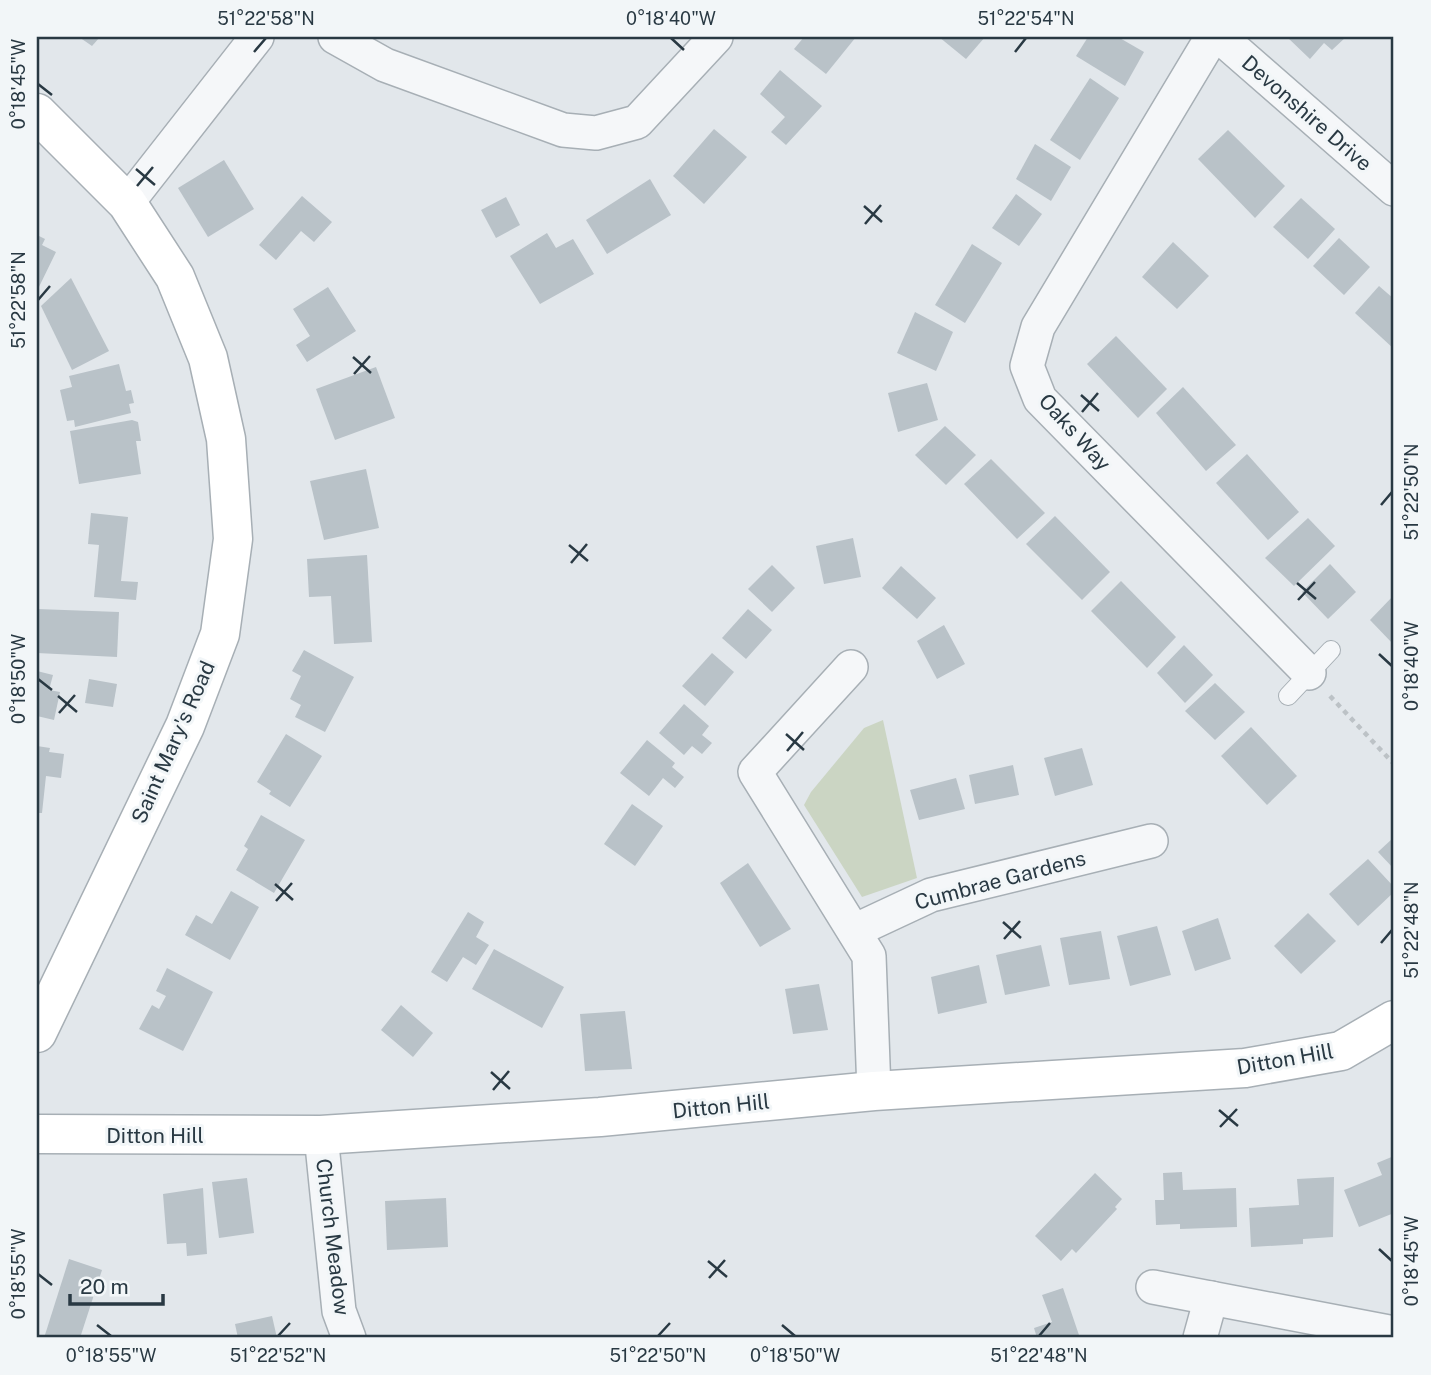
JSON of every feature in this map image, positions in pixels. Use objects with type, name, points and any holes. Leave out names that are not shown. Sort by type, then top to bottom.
[{"type":"street","points":[[127,203],[257,37]]},
{"type":"street","points":[[335,37],[385,65],[563,130],[596,133],[637,122],[716,37]]},
{"type":"street","name":"Oaks Way","points":[[1212,37],[1038,327],[1027,366],[1040,399],[1310,673]]},
{"type":"street","name":"Devonshire Drive","points":[[1220,37],[1394,188]]},
{"type":"street","name":"Saint Mary's Road","points":[[37,113],[127,203],[175,277],[208,358],[226,439],[233,539],[220,634],[185,726],[37,1033]]},
{"type":"street","points":[[851,667],[755,772],[869,956],[874,1091]]},
{"type":"street","name":"Cumbrae Gardens","points":[[853,931],[931,895],[1151,841]]},
{"type":"street","name":"Ditton Hill","points":[[37,1134],[321,1135],[600,1117],[874,1091],[1245,1068],[1341,1051],[1394,1020]]},
{"type":"street","name":"Church Meadow","points":[[321,1135],[339,1311],[349,1338]]},
{"type":"street","points":[[1153,1287],[1394,1332]]},
{"type":"street","points":[[1200,1338],[1210,1298]]},
{"type":"path","points":[[1310,673],[1394,764]]},
{"type":"green space","points":[[883,720],[917,878],[862,897],[804,805],[811,792],[864,728]]},
{"type":"building","points":[[79,37],[100,37],[92,46]]},
{"type":"building","points":[[804,37],[856,37],[826,74],[794,49]]},
{"type":"building","points":[[939,37],[985,37],[966,59]]},
{"type":"building","points":[[1088,37],[1118,37],[1144,52],[1125,86],[1076,56]]},
{"type":"building","points":[[1287,37],[1346,37],[1332,50],[1324,43],[1310,59]]},
{"type":"building","points":[[780,70],[822,106],[786,145],[771,132],[785,117],[760,94]]},
{"type":"building","points":[[1090,78],[1119,98],[1080,160],[1050,140]]},
{"type":"building","points":[[714,129],[747,157],[704,204],[673,176]]},
{"type":"building","points":[[1228,130],[1285,186],[1255,218],[1198,159]]},
{"type":"building","points":[[1035,144],[1071,167],[1051,201],[1016,179]]},
{"type":"building","points":[[224,160],[254,209],[208,237],[178,188]]},
{"type":"building","points":[[650,179],[671,215],[607,254],[586,220]]},
{"type":"building","points":[[1016,194],[1042,214],[1019,246],[992,228]]},
{"type":"building","points":[[302,196],[332,222],[314,242],[301,231],[276,260],[259,245]]},
{"type":"building","points":[[506,197],[520,225],[496,238],[481,210]]},
{"type":"building","points":[[1301,198],[1335,229],[1308,259],[1273,227]]},
{"type":"building","points":[[547,233],[556,248],[573,239],[594,274],[540,304],[510,256]]},
{"type":"building","points":[[37,235],[45,239],[42,245],[56,252],[37,291]]},
{"type":"building","points":[[1339,238],[1370,267],[1344,295],[1313,266]]},
{"type":"building","points":[[1173,242],[1209,276],[1177,309],[1142,277]]},
{"type":"building","points":[[972,244],[1002,263],[965,323],[935,305]]},
{"type":"building","points":[[71,278],[109,351],[72,370],[41,306]]},
{"type":"building","points":[[1379,286],[1394,299],[1394,349],[1355,313]]},
{"type":"building","points":[[328,287],[356,331],[307,362],[296,345],[310,336],[293,309]]},
{"type":"building","points":[[915,312],[953,332],[936,371],[897,353]]},
{"type":"building","points":[[1116,336],[1167,389],[1138,418],[1087,364]]},
{"type":"building","points":[[119,364],[126,391],[131,390],[134,403],[129,404],[131,413],[75,427],[74,420],[67,421],[60,390],[72,387],[69,376]]},
{"type":"building","points":[[376,367],[395,418],[335,440],[316,389]]},
{"type":"building","points":[[927,383],[938,420],[898,432],[888,393]]},
{"type":"building","points":[[1183,387],[1236,445],[1206,471],[1156,413]]},
{"type":"building","points":[[132,420],[138,422],[141,441],[136,441],[141,474],[79,484],[70,431]]},
{"type":"building","points":[[945,426],[976,455],[946,485],[915,455]]},
{"type":"building","points":[[1247,454],[1299,512],[1268,540],[1216,483]]},
{"type":"building","points":[[991,459],[1045,513],[1017,539],[964,484]]},
{"type":"building","points":[[366,469],[379,528],[324,540],[310,481]]},
{"type":"building","points":[[91,513],[128,517],[121,581],[138,582],[136,600],[94,597],[99,545],[88,544]]},
{"type":"building","points":[[1055,516],[1110,572],[1082,600],[1026,544]]},
{"type":"building","points":[[1308,518],[1335,546],[1294,586],[1265,558]]},
{"type":"building","points":[[853,538],[861,577],[824,584],[816,546]]},
{"type":"building","points":[[367,555],[372,642],[334,644],[331,596],[309,597],[307,559]]},
{"type":"building","points":[[1330,564],[1356,592],[1328,619],[1302,592]]},
{"type":"building","points":[[772,565],[795,588],[772,612],[748,589]]},
{"type":"building","points":[[901,566],[936,598],[917,619],[882,588]]},
{"type":"building","points":[[1121,581],[1176,637],[1147,668],[1091,611]]},
{"type":"building","points":[[1394,595],[1394,645],[1370,620]]},
{"type":"building","points":[[37,609],[119,612],[117,657],[37,653]]},
{"type":"building","points":[[748,609],[772,630],[746,659],[722,638]]},
{"type":"building","points":[[944,625],[965,664],[937,679],[917,641]]},
{"type":"building","points":[[1184,645],[1213,675],[1185,703],[1157,673]]},
{"type":"building","points":[[304,650],[354,677],[325,732],[295,717],[301,705],[290,699],[301,676],[292,671]]},
{"type":"building","points":[[712,653],[734,672],[705,706],[682,686]]},
{"type":"building","points":[[37,671],[53,675],[49,690],[60,692],[54,720],[37,716]]},
{"type":"building","points":[[89,679],[117,684],[113,707],[85,703]]},
{"type":"building","points":[[1215,683],[1245,712],[1215,740],[1185,711]]},
{"type":"building","points":[[684,704],[709,726],[702,735],[712,743],[702,754],[692,746],[684,755],[659,733]]},
{"type":"building","points":[[1251,727],[1297,776],[1267,805],[1221,756]]},
{"type":"building","points":[[286,734],[322,756],[290,807],[269,794],[271,791],[257,782]]},
{"type":"building","points":[[647,740],[675,763],[672,767],[684,777],[675,788],[663,778],[649,796],[620,773]]},
{"type":"building","points":[[37,746],[50,748],[49,752],[64,754],[61,778],[46,776],[42,813],[37,813]]},
{"type":"building","points":[[1082,748],[1093,785],[1055,796],[1044,758]]},
{"type":"building","points":[[1013,765],[1019,795],[975,804],[969,775]]},
{"type":"building","points":[[956,778],[965,809],[919,820],[910,790]]},
{"type":"building","points":[[632,804],[663,826],[635,866],[604,844]]},
{"type":"building","points":[[261,815],[305,840],[274,893],[236,870],[248,849],[244,846]]},
{"type":"building","points":[[1394,837],[1394,869],[1378,852]]},
{"type":"building","points":[[1368,859],[1394,887],[1394,892],[1358,926],[1329,894]]},
{"type":"building","points":[[748,863],[791,929],[760,947],[720,883]]},
{"type":"building","points":[[231,891],[259,907],[230,960],[185,935],[196,915],[212,924]]},
{"type":"building","points":[[468,912],[484,922],[476,937],[489,945],[476,965],[463,957],[447,982],[431,972]]},
{"type":"building","points":[[1308,913],[1336,941],[1301,974],[1274,946]]},
{"type":"building","points":[[1218,918],[1231,959],[1195,971],[1182,931]]},
{"type":"building","points":[[1157,926],[1171,975],[1130,986],[1117,936]]},
{"type":"building","points":[[1101,931],[1110,979],[1069,985],[1060,938]]},
{"type":"building","points":[[1041,945],[1050,986],[1005,995],[996,955]]},
{"type":"building","points":[[494,949],[564,987],[542,1028],[472,989]]},
{"type":"building","points":[[979,965],[987,1003],[938,1014],[931,977]]},
{"type":"building","points":[[167,968],[213,992],[183,1051],[139,1029],[152,1005],[159,1009],[166,996],[156,991]]},
{"type":"building","points":[[819,984],[828,1030],[793,1034],[785,989]]},
{"type":"building","points":[[401,1005],[433,1033],[413,1057],[381,1030]]},
{"type":"building","points":[[625,1011],[632,1069],[585,1071],[580,1014]]},
{"type":"building","points":[[1394,1156],[1394,1213],[1359,1227],[1344,1190],[1382,1175],[1377,1163]]},
{"type":"building","points":[[1182,1172],[1183,1190],[1236,1188],[1237,1227],[1180,1229],[1180,1224],[1156,1225],[1155,1200],[1164,1200],[1163,1173]]},
{"type":"building","points":[[1095,1173],[1122,1199],[1115,1207],[1117,1209],[1076,1253],[1072,1249],[1061,1261],[1035,1236]]},
{"type":"building","points":[[1334,1177],[1333,1237],[1303,1239],[1303,1244],[1251,1247],[1249,1208],[1299,1205],[1297,1179]]},
{"type":"building","points":[[247,1178],[254,1233],[219,1238],[212,1182]]},
{"type":"building","points":[[203,1188],[207,1254],[187,1256],[186,1243],[167,1244],[163,1194]]},
{"type":"building","points":[[446,1198],[448,1247],[387,1250],[385,1201]]},
{"type":"building","points":[[69,1259],[102,1270],[80,1338],[44,1338]]},
{"type":"building","points":[[1063,1288],[1080,1338],[1037,1338],[1034,1328],[1052,1322],[1042,1295]]},
{"type":"building","points":[[272,1316],[277,1338],[238,1338],[235,1324]]}]
